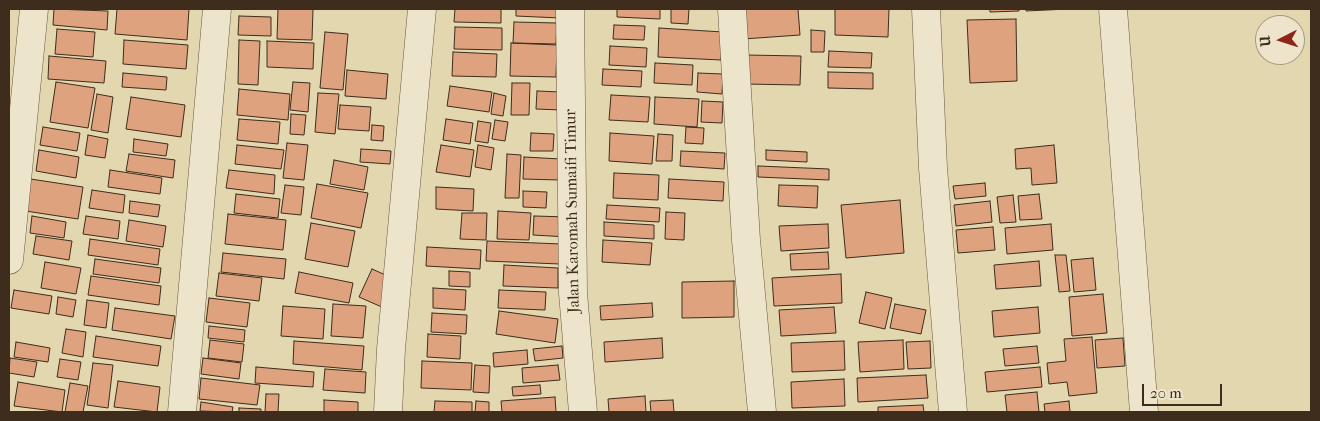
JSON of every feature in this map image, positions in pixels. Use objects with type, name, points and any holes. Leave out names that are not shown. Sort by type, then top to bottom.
[{"type":"street","points":[[9,260],[34,9]]},
{"type":"street","points":[[182,412],[217,9]]},
{"type":"street","points":[[388,412],[391,349],[422,9]]},
{"type":"street","name":"Jalan Karomah Sumaifi Timur","points":[[570,9],[574,293],[583,412]]},
{"type":"street","points":[[732,9],[746,240],[762,412]]},
{"type":"street","points":[[926,9],[933,168],[953,412]]},
{"type":"street","points":[[1113,9],[1144,412]]},
{"type":"building","points":[[54,9],[108,11],[107,30],[53,25]]},
{"type":"building","points":[[117,9],[189,9],[187,40],[115,34]]},
{"type":"building","points":[[278,9],[313,9],[312,40],[277,39]]},
{"type":"building","points":[[455,9],[501,9],[501,23],[454,22]]},
{"type":"building","points":[[516,9],[560,9],[560,18],[516,16]]},
{"type":"building","points":[[617,9],[660,9],[660,19],[617,17]]},
{"type":"building","points":[[671,9],[689,9],[688,24],[671,23]]},
{"type":"building","points":[[742,9],[798,9],[800,35],[743,39]]},
{"type":"building","points":[[835,9],[889,9],[888,37],[835,35]]},
{"type":"building","points":[[990,9],[1019,9],[1019,11],[990,12]]},
{"type":"building","points":[[1026,9],[1068,9],[1026,11]]},
{"type":"building","points":[[239,16],[271,17],[271,36],[238,35]]},
{"type":"building","points":[[1016,19],[1017,81],[970,83],[967,20]]},
{"type":"building","points":[[514,22],[557,23],[556,44],[513,43]]},
{"type":"building","points":[[614,25],[645,26],[644,40],[613,39]]},
{"type":"building","points":[[455,27],[502,28],[502,50],[454,49]]},
{"type":"building","points":[[659,28],[723,32],[721,60],[658,57]]},
{"type":"building","points":[[57,29],[95,32],[93,57],[55,54]]},
{"type":"building","points":[[811,30],[825,31],[824,52],[811,52]]},
{"type":"building","points":[[325,32],[348,34],[343,90],[320,88]]},
{"type":"building","points":[[124,40],[188,45],[186,69],[123,64]]},
{"type":"building","points":[[239,40],[260,41],[258,85],[238,84]]},
{"type":"building","points":[[267,41],[314,43],[313,69],[267,67]]},
{"type":"building","points":[[511,43],[557,45],[556,77],[510,76]]},
{"type":"building","points":[[610,46],[647,48],[646,67],[609,65]]},
{"type":"building","points":[[829,51],[872,53],[871,68],[828,67]]},
{"type":"building","points":[[453,52],[497,54],[496,77],[452,76]]},
{"type":"building","points":[[746,55],[801,56],[800,85],[745,84]]},
{"type":"building","points":[[49,56],[106,61],[104,83],[48,79]]},
{"type":"building","points":[[655,63],[693,65],[692,85],[654,83]]},
{"type":"building","points":[[603,69],[642,71],[641,87],[602,85]]},
{"type":"building","points":[[347,70],[388,74],[386,99],[345,96]]},
{"type":"building","points":[[828,72],[873,73],[873,89],[828,88]]},
{"type":"building","points":[[123,73],[167,77],[166,90],[122,87]]},
{"type":"building","points":[[698,73],[723,74],[722,94],[697,92]]},
{"type":"building","points":[[56,82],[95,88],[88,128],[50,122]]},
{"type":"building","points":[[293,82],[310,83],[308,112],[290,110]]},
{"type":"building","points":[[512,83],[530,83],[529,115],[511,115]]},
{"type":"building","points":[[450,86],[492,92],[489,112],[447,106]]},
{"type":"building","points":[[239,89],[290,94],[288,120],[237,115]]},
{"type":"building","points":[[537,91],[561,92],[561,110],[536,109]]},
{"type":"building","points":[[318,93],[339,94],[335,134],[315,132]]},
{"type":"building","points":[[494,93],[506,96],[503,116],[491,114]]},
{"type":"building","points":[[97,94],[113,97],[108,133],[91,130]]},
{"type":"building","points":[[611,95],[650,97],[648,122],[609,120]]},
{"type":"building","points":[[131,97],[185,105],[181,137],[126,129]]},
{"type":"building","points":[[655,97],[699,99],[697,127],[654,124]]},
{"type":"building","points":[[702,101],[723,102],[722,123],[701,122]]},
{"type":"building","points":[[340,105],[371,107],[369,131],[338,129]]},
{"type":"building","points":[[291,114],[306,115],[304,135],[290,134]]},
{"type":"building","points":[[239,119],[280,122],[278,144],[237,140]]},
{"type":"building","points":[[446,119],[473,123],[470,144],[443,140]]},
{"type":"building","points":[[495,120],[508,122],[505,141],[492,139]]},
{"type":"building","points":[[478,121],[491,123],[488,143],[475,141]]},
{"type":"building","points":[[372,125],[384,126],[383,141],[371,140]]},
{"type":"building","points":[[43,127],[80,133],[77,151],[40,145]]},
{"type":"building","points":[[686,127],[704,128],[703,144],[685,143]]},
{"type":"building","points":[[531,133],[554,134],[553,151],[530,151]]},
{"type":"building","points":[[610,133],[654,136],[652,164],[609,161]]},
{"type":"building","points":[[658,134],[673,135],[672,161],[656,161]]},
{"type":"building","points":[[88,135],[108,139],[105,158],[85,155]]},
{"type":"building","points":[[134,139],[168,144],[166,156],[133,152]]},
{"type":"building","points":[[287,143],[308,145],[304,180],[283,178]]},
{"type":"building","points":[[237,145],[284,150],[281,169],[235,164]]},
{"type":"building","points":[[441,145],[474,150],[470,177],[436,172]]},
{"type":"building","points":[[478,145],[494,148],[491,170],[475,167]]},
{"type":"building","points":[[1054,145],[1057,183],[1032,185],[1031,168],[1016,169],[1015,149]]},
{"type":"building","points":[[361,149],[391,151],[390,164],[360,162]]},
{"type":"building","points":[[39,150],[79,157],[76,178],[36,171]]},
{"type":"building","points":[[766,150],[807,152],[807,162],[766,160]]},
{"type":"building","points":[[681,151],[725,153],[724,169],[680,166]]},
{"type":"building","points":[[129,154],[175,160],[173,178],[126,171]]},
{"type":"building","points":[[507,154],[521,155],[519,198],[505,198]]},
{"type":"building","points":[[524,157],[561,159],[560,180],[523,179]]},
{"type":"building","points":[[334,160],[368,167],[364,190],[330,184]]},
{"type":"building","points":[[758,166],[829,169],[829,180],[758,177]]},
{"type":"building","points":[[110,170],[162,178],[160,194],[108,187]]},
{"type":"building","points":[[229,170],[275,175],[274,194],[226,188]]},
{"type":"building","points":[[614,173],[659,175],[658,200],[613,198]]},
{"type":"building","points":[[24,178],[83,187],[78,219],[19,210]]},
{"type":"building","points":[[669,179],[724,182],[723,201],[668,198]]},
{"type":"building","points":[[985,183],[986,196],[955,199],[953,186]]},
{"type":"building","points":[[317,184],[368,193],[361,228],[311,218]]},
{"type":"building","points":[[285,185],[304,187],[301,215],[281,213]]},
{"type":"building","points":[[779,185],[818,186],[817,208],[778,206]]},
{"type":"building","points":[[436,187],[474,189],[473,211],[436,209]]},
{"type":"building","points":[[92,190],[125,195],[123,213],[89,208]]},
{"type":"building","points":[[523,191],[547,192],[546,208],[523,207]]},
{"type":"building","points":[[236,194],[280,199],[278,218],[234,213]]},
{"type":"building","points":[[1039,194],[1042,219],[1020,220],[1018,196]]},
{"type":"building","points":[[1013,195],[1016,222],[1000,223],[997,197]]},
{"type":"building","points":[[900,200],[904,253],[846,258],[841,205]]},
{"type":"building","points":[[130,201],[160,205],[158,217],[129,213]]},
{"type":"building","points":[[990,201],[992,222],[956,226],[954,205]]},
{"type":"building","points":[[607,205],[660,208],[659,222],[606,219]]},
{"type":"building","points":[[498,211],[531,213],[529,240],[497,239]]},
{"type":"building","points":[[666,212],[685,213],[684,240],[665,239]]},
{"type":"building","points":[[462,213],[487,213],[486,240],[460,239]]},
{"type":"building","points":[[228,214],[286,220],[283,250],[225,244]]},
{"type":"building","points":[[32,216],[66,222],[64,238],[30,233]]},
{"type":"building","points":[[86,216],[120,221],[118,239],[83,234]]},
{"type":"building","points":[[534,216],[569,217],[568,237],[533,235]]},
{"type":"building","points":[[129,220],[166,226],[163,247],[126,241]]},
{"type":"building","points":[[604,222],[654,225],[654,239],[604,236]]},
{"type":"building","points":[[311,223],[355,231],[348,267],[305,259]]},
{"type":"building","points":[[828,224],[829,248],[781,251],[779,226]]},
{"type":"building","points":[[1051,224],[1053,250],[1007,254],[1005,228]]},
{"type":"building","points":[[993,227],[995,250],[958,253],[956,230]]},
{"type":"building","points":[[36,236],[72,241],[69,260],[33,254]]},
{"type":"building","points":[[90,239],[160,249],[158,265],[88,255]]},
{"type":"building","points":[[603,240],[652,243],[650,265],[602,262]]},
{"type":"building","points":[[487,241],[561,244],[560,264],[486,261]]},
{"type":"building","points":[[427,247],[481,250],[480,269],[426,266]]},
{"type":"building","points":[[828,252],[829,269],[791,270],[790,254]]},
{"type":"building","points":[[223,253],[286,259],[284,279],[221,272]]},
{"type":"building","points":[[1055,255],[1066,255],[1070,291],[1059,292]]},
{"type":"building","points":[[1093,258],[1096,290],[1074,292],[1071,260]]},
{"type":"building","points":[[95,259],[161,268],[159,283],[93,274]]},
{"type":"building","points":[[1039,261],[1041,286],[996,289],[994,265]]},
{"type":"building","points":[[45,262],[81,268],[76,294],[41,288]]},
{"type":"building","points":[[504,265],[558,268],[558,288],[503,286]]},
{"type":"building","points":[[372,269],[397,280],[384,308],[359,297]]},
{"type":"building","points":[[449,271],[470,272],[470,287],[449,286]]},
{"type":"building","points":[[299,272],[353,283],[349,303],[295,293]]},
{"type":"building","points":[[219,273],[262,278],[259,301],[216,296]]},
{"type":"building","points":[[841,274],[842,303],[774,306],[772,278]]},
{"type":"building","points":[[91,276],[161,286],[159,305],[88,295]]},
{"type":"building","points":[[734,281],[734,317],[682,318],[682,282]]},
{"type":"building","points":[[433,288],[466,290],[465,310],[433,308]]},
{"type":"building","points":[[14,290],[52,296],[49,314],[11,308]]},
{"type":"building","points":[[499,290],[546,292],[545,310],[498,308]]},
{"type":"building","points":[[866,292],[892,298],[885,329],[859,323]]},
{"type":"building","points":[[1103,294],[1107,333],[1072,336],[1069,297]]},
{"type":"building","points":[[58,297],[76,300],[73,317],[56,314]]},
{"type":"building","points":[[209,298],[250,303],[247,327],[206,322]]},
{"type":"building","points":[[87,300],[109,303],[106,328],[84,325]]},
{"type":"building","points":[[652,303],[653,317],[601,320],[600,306]]},
{"type":"building","points":[[333,304],[366,306],[363,338],[331,336]]},
{"type":"building","points":[[895,304],[926,310],[921,334],[890,328]]},
{"type":"building","points":[[283,306],[325,309],[323,339],[281,336]]},
{"type":"building","points":[[834,307],[836,333],[781,336],[779,310]]},
{"type":"building","points":[[1038,307],[1040,333],[994,337],[992,311]]},
{"type":"building","points":[[115,308],[175,316],[171,339],[112,330]]},
{"type":"building","points":[[499,311],[558,319],[555,343],[496,334]]},
{"type":"building","points":[[432,313],[467,315],[466,334],[431,332]]},
{"type":"building","points":[[209,326],[245,330],[244,342],[208,338]]},
{"type":"building","points":[[66,329],[86,332],[83,357],[62,353]]},
{"type":"building","points":[[428,334],[461,336],[460,359],[427,357]]},
{"type":"building","points":[[96,336],[161,346],[158,366],[93,357]]},
{"type":"building","points":[[1092,337],[1097,393],[1069,396],[1067,382],[1049,384],[1047,363],[1066,361],[1064,339]]},
{"type":"building","points":[[662,338],[663,358],[605,362],[604,342]]},
{"type":"building","points":[[1123,338],[1125,366],[1097,368],[1095,340]]},
{"type":"building","points":[[210,340],[244,344],[242,362],[208,358]]},
{"type":"building","points":[[903,340],[904,369],[860,372],[858,342]]},
{"type":"building","points":[[294,341],[364,346],[362,370],[293,364]]},
{"type":"building","points":[[844,341],[845,370],[792,372],[791,343]]},
{"type":"building","points":[[930,341],[931,368],[908,369],[906,342]]},
{"type":"building","points":[[16,342],[50,348],[48,362],[14,357]]},
{"type":"building","points":[[562,346],[563,358],[535,361],[533,349]]},
{"type":"building","points":[[1037,346],[1039,363],[1005,366],[1003,349]]},
{"type":"building","points":[[527,350],[528,364],[494,367],[493,353]]},
{"type":"building","points":[[10,358],[37,362],[34,377],[9,373]]},
{"type":"building","points":[[203,358],[241,363],[239,379],[201,374]]},
{"type":"building","points":[[60,359],[81,362],[78,380],[57,377]]},
{"type":"building","points":[[422,361],[472,363],[471,390],[421,388]]},
{"type":"building","points":[[93,363],[113,365],[108,408],[87,405]]},
{"type":"building","points":[[475,365],[490,366],[489,393],[473,392]]},
{"type":"building","points":[[558,365],[560,380],[523,383],[522,368]]},
{"type":"building","points":[[256,367],[314,372],[313,387],[255,383]]},
{"type":"building","points":[[1040,367],[1042,387],[987,392],[985,372]]},
{"type":"building","points":[[325,369],[366,372],[365,393],[323,390]]},
{"type":"building","points":[[926,375],[928,398],[858,402],[857,378]]},
{"type":"building","points":[[201,378],[260,385],[257,405],[199,399]]},
{"type":"building","points":[[844,379],[845,406],[792,408],[791,382]]},
{"type":"building","points":[[118,381],[160,387],[157,412],[114,407]]},
{"type":"building","points":[[18,382],[65,390],[62,412],[14,406]]},
{"type":"building","points":[[70,383],[88,386],[83,412],[65,412]]},
{"type":"building","points":[[540,385],[541,394],[513,396],[512,387]]},
{"type":"building","points":[[1037,392],[1039,412],[1007,412],[1005,395]]},
{"type":"building","points":[[266,394],[279,394],[278,412],[265,412]]},
{"type":"building","points":[[645,396],[646,412],[609,412],[608,399]]},
{"type":"building","points":[[555,397],[556,412],[502,412],[501,401]]},
{"type":"building","points":[[324,400],[358,402],[358,412],[324,412]]},
{"type":"building","points":[[673,400],[674,412],[651,412],[650,401]]},
{"type":"building","points":[[435,401],[472,402],[472,412],[434,412]]},
{"type":"building","points":[[476,401],[489,402],[489,412],[475,412]]},
{"type":"building","points":[[1069,401],[1070,412],[1045,412],[1044,404]]},
{"type":"building","points":[[201,402],[233,407],[232,412],[200,411]]},
{"type":"building","points":[[923,405],[924,412],[878,412],[878,407]]},
{"type":"building","points":[[239,408],[261,409],[261,412],[239,412]]}]
